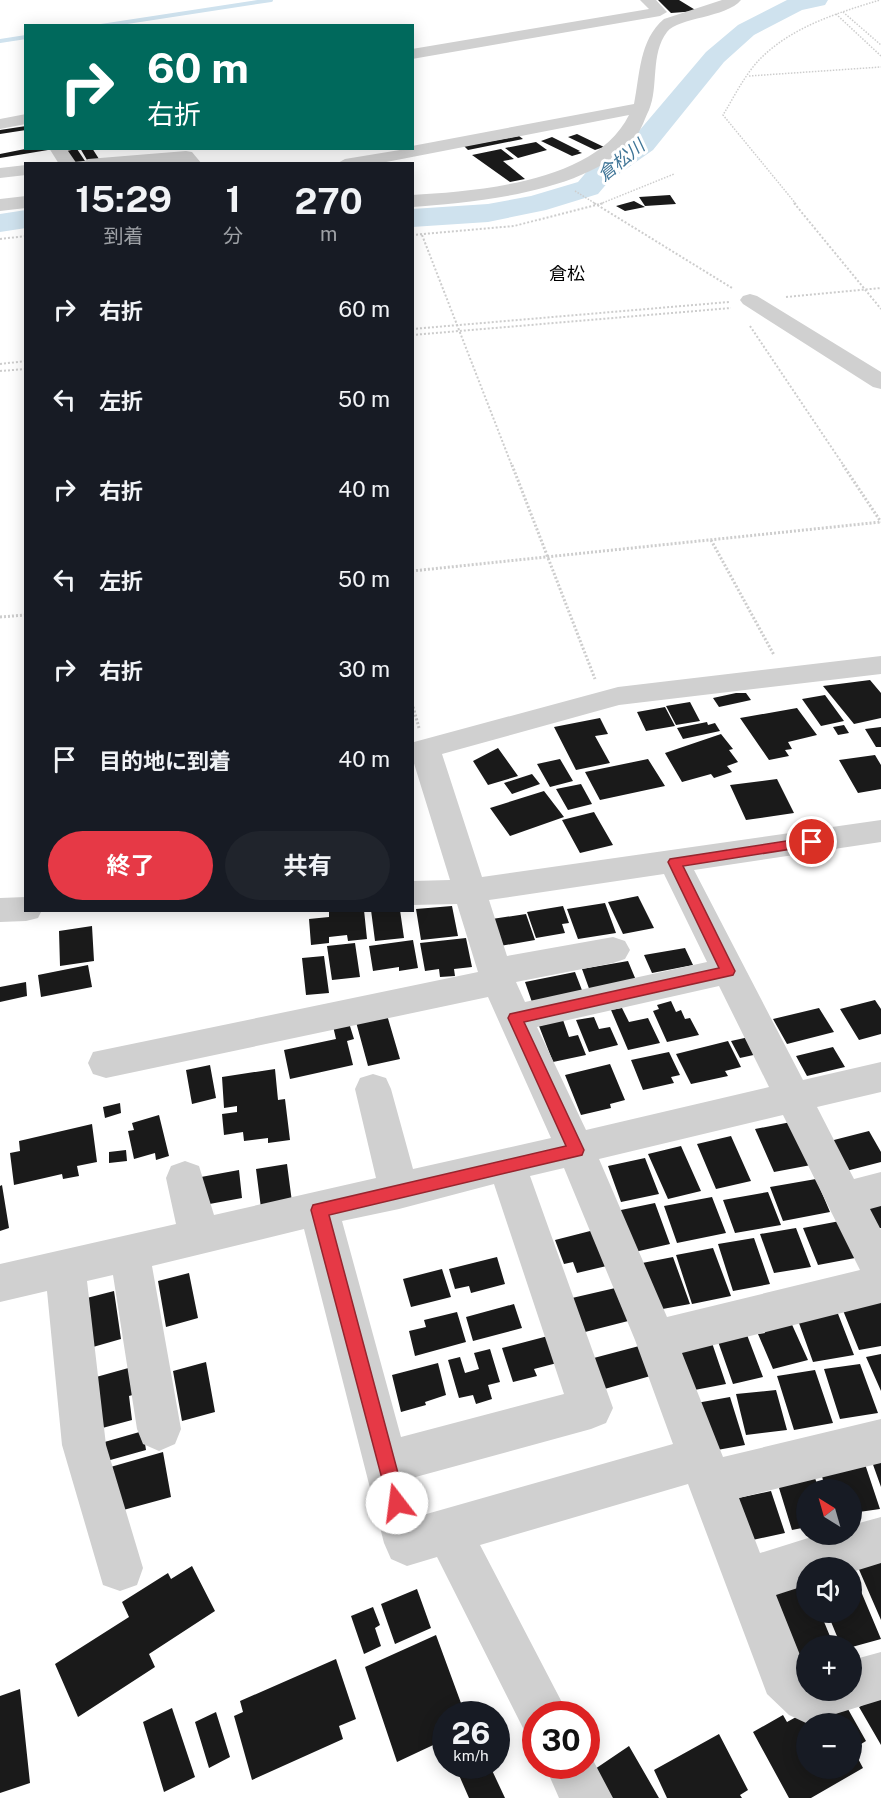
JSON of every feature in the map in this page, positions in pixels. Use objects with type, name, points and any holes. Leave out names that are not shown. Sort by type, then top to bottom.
[{"type":"street","points":[[647,0],[664,17]]},
{"type":"street","points":[[414,54],[664,17],[734,0]]},
{"type":"street","points":[[414,201],[447,199],[514,189],[556,178],[600,156],[622,140],[635,124],[642,108],[651,49],[664,17]]},
{"type":"street","points":[[356,162],[642,108]]},
{"type":"street","points":[[0,124],[24,119]]},
{"type":"street","points":[[112,162],[186,156],[191,162]]},
{"type":"street","points":[[0,173],[24,170]]},
{"type":"street","points":[[0,205],[24,202]]},
{"type":"street","points":[[747,309],[881,382]]},
{"type":"street","points":[[796,1688],[784,1677],[656,1340],[576,1150],[497,976],[468,891],[425,749],[618,696],[881,665]]},
{"type":"street","points":[[414,893],[468,891],[881,831]]},
{"type":"street","points":[[674,862],[881,1271]]},
{"type":"street","points":[[0,910],[24,909]]},
{"type":"street","points":[[106,1063],[613,950]]},
{"type":"street","points":[[515,1018],[728,971]]},
{"type":"street","points":[[0,1283],[399,1192],[881,1077]]},
{"type":"street","points":[[373,1089],[399,1192]]},
{"type":"street","points":[[387,1463],[591,1408],[507,1166]]},
{"type":"street","points":[[185,1178],[199,1237]]},
{"type":"street","points":[[844,1199],[881,1189]]},
{"type":"street","points":[[319,1210],[407,1543],[448,1531],[706,1471],[881,1441]]},
{"type":"street","points":[[130,1252],[159,1429]]},
{"type":"street","points":[[65,1267],[84,1445],[120,1568]]},
{"type":"street","points":[[656,1340],[881,1284]]},
{"type":"street","points":[[448,1531],[536,1701]]},
{"type":"street","points":[[747,1580],[881,1540]]},
{"type":"street","points":[[862,1682],[881,1676]]},
{"type":"street","points":[[577,1779],[587,1798]]},
{"type":"path","points":[[880,0],[836,14],[801,29],[778,44],[758,61],[723,115],[881,309]]},
{"type":"path","points":[[843,12],[881,45]]},
{"type":"path","points":[[836,14],[881,56]]},
{"type":"path","points":[[749,76],[881,67]]},
{"type":"path","points":[[414,235],[511,227],[621,199],[674,174]]},
{"type":"path","points":[[414,571],[881,522],[747,309],[598,205]]},
{"type":"path","points":[[422,235],[603,700]]},
{"type":"path","points":[[0,239],[24,236]]},
{"type":"path","points":[[747,309],[881,288]]},
{"type":"path","points":[[414,329],[733,302],[737,308],[414,335]]},
{"type":"path","points":[[0,364],[24,362]]},
{"type":"path","points":[[0,371],[24,369]]},
{"type":"path","points":[[711,540],[785,676]]},
{"type":"path","points":[[0,617],[24,615]]},
{"type":"building","points":[[658,0],[679,0],[697,11],[671,13]]},
{"type":"building","points":[[24,126],[24,130],[0,134],[0,130]]},
{"type":"building","points":[[577,134],[604,147],[595,150],[568,137]]},
{"type":"building","points":[[519,136],[523,139],[468,150],[464,146]]},
{"type":"building","points":[[552,137],[582,153],[572,156],[541,141]]},
{"type":"building","points":[[536,142],[547,150],[518,158],[505,148]]},
{"type":"building","points":[[24,149],[48,150],[0,158],[0,154]]},
{"type":"building","points":[[501,149],[514,159],[503,161],[525,179],[510,182],[472,155]]},
{"type":"building","points":[[78,150],[85,161],[73,162],[66,151]]},
{"type":"building","points":[[81,150],[93,150],[99,159],[87,160]]},
{"type":"building","points":[[670,195],[676,204],[645,206],[639,197]]},
{"type":"building","points":[[634,201],[645,207],[625,211],[616,206]]},
{"type":"building","points":[[870,680],[881,693],[881,718],[854,724],[823,686]]},
{"type":"building","points":[[746,693],[751,700],[719,707],[713,698]]},
{"type":"building","points":[[825,695],[844,721],[821,726],[802,699]]},
{"type":"building","points":[[690,702],[700,721],[676,725],[666,706]]},
{"type":"building","points":[[665,707],[675,726],[646,731],[637,712]]},
{"type":"building","points":[[797,708],[817,735],[788,742],[792,749],[785,750],[789,756],[769,760],[740,718]]},
{"type":"building","points":[[600,718],[608,734],[595,736],[610,763],[576,770],[554,727]]},
{"type":"building","points":[[707,722],[708,725],[715,723],[720,731],[683,739],[677,728]]},
{"type":"building","points":[[844,725],[849,733],[838,735],[833,727]]},
{"type":"building","points":[[881,727],[881,747],[876,747],[865,729]]},
{"type":"building","points":[[721,734],[733,749],[729,750],[738,762],[727,766],[732,772],[714,778],[711,774],[682,782],[665,753]]},
{"type":"building","points":[[498,748],[518,776],[488,785],[473,761]]},
{"type":"building","points":[[875,755],[881,765],[881,789],[858,793],[839,760]]},
{"type":"building","points":[[560,759],[573,781],[550,787],[537,764]]},
{"type":"building","points":[[648,759],[665,786],[600,800],[585,772]]},
{"type":"building","points":[[532,774],[540,784],[512,794],[504,783]]},
{"type":"building","points":[[777,779],[794,813],[746,820],[730,785]]},
{"type":"building","points":[[581,784],[592,804],[568,810],[556,789]]},
{"type":"building","points":[[544,791],[564,817],[510,836],[490,808]]},
{"type":"building","points":[[594,812],[613,845],[580,853],[562,820]]},
{"type":"building","points":[[638,896],[654,928],[623,934],[608,902]]},
{"type":"building","points":[[605,903],[616,933],[578,939],[567,909]]},
{"type":"building","points":[[452,906],[458,936],[421,940],[416,909]]},
{"type":"building","points":[[563,906],[569,923],[562,924],[565,933],[536,938],[527,912]]},
{"type":"building","points":[[329,912],[364,912],[367,939],[348,941],[347,935],[329,937],[329,943],[311,945],[309,919],[329,917]]},
{"type":"building","points":[[371,912],[400,912],[404,938],[375,941]]},
{"type":"building","points":[[526,914],[535,940],[500,946],[492,919]]},
{"type":"building","points":[[92,926],[94,961],[60,966],[59,931]]},
{"type":"building","points":[[466,938],[472,967],[454,969],[455,976],[440,977],[439,969],[425,971],[420,943]]},
{"type":"building","points":[[413,940],[418,968],[399,971],[399,967],[373,971],[369,946]]},
{"type":"building","points":[[355,943],[360,977],[332,980],[327,946]]},
{"type":"building","points":[[685,948],[693,965],[652,973],[644,955]]},
{"type":"building","points":[[324,956],[329,993],[306,995],[302,958]]},
{"type":"building","points":[[628,961],[638,985],[591,994],[582,969]]},
{"type":"building","points":[[88,965],[92,987],[41,997],[38,975]]},
{"type":"building","points":[[575,972],[585,998],[534,1008],[525,982]]},
{"type":"building","points":[[26,982],[27,996],[0,1002],[0,987]]},
{"type":"building","points":[[875,1000],[881,1009],[881,1034],[859,1040],[840,1009]]},
{"type":"building","points":[[671,1001],[676,1012],[681,1010],[685,1019],[690,1018],[699,1035],[667,1042],[653,1011],[659,1009],[657,1005]]},
{"type":"building","points":[[622,1008],[629,1022],[648,1018],[660,1043],[628,1050],[611,1010]]},
{"type":"building","points":[[819,1008],[834,1032],[787,1044],[773,1019]]},
{"type":"building","points":[[387,1015],[400,1059],[368,1066],[356,1022]]},
{"type":"building","points":[[594,1017],[599,1029],[610,1027],[618,1045],[589,1052],[576,1020]]},
{"type":"building","points":[[563,1020],[569,1037],[578,1035],[586,1055],[553,1062],[539,1026]]},
{"type":"building","points":[[349,1023],[354,1039],[347,1041],[353,1065],[290,1079],[284,1050],[336,1039],[333,1026]]},
{"type":"building","points":[[749,1037],[758,1054],[740,1058],[731,1041]]},
{"type":"building","points":[[728,1041],[741,1067],[725,1071],[728,1076],[691,1084],[676,1054]]},
{"type":"building","points":[[833,1047],[845,1067],[807,1076],[796,1056]]},
{"type":"building","points":[[669,1052],[680,1075],[671,1077],[674,1083],[643,1090],[631,1060]]},
{"type":"building","points":[[610,1064],[625,1100],[610,1104],[611,1108],[581,1115],[565,1075]]},
{"type":"building","points":[[210,1065],[216,1098],[192,1104],[186,1070]]},
{"type":"building","points":[[275,1069],[278,1100],[285,1099],[290,1140],[268,1143],[268,1138],[244,1141],[243,1132],[224,1135],[222,1114],[237,1112],[237,1106],[224,1108],[222,1077]]},
{"type":"building","points":[[120,1103],[121,1113],[105,1118],[103,1107]]},
{"type":"building","points":[[159,1115],[169,1156],[156,1160],[155,1153],[134,1159],[128,1131],[134,1130],[132,1123]]},
{"type":"building","points":[[791,1122],[811,1165],[774,1172],[755,1129]]},
{"type":"building","points":[[92,1124],[97,1162],[77,1166],[79,1176],[63,1179],[62,1174],[14,1185],[10,1153],[20,1151],[19,1141]]},
{"type":"building","points":[[869,1131],[881,1152],[881,1162],[846,1171],[830,1141]]},
{"type":"building","points":[[731,1136],[751,1181],[716,1189],[697,1144]]},
{"type":"building","points":[[681,1146],[701,1191],[668,1199],[648,1154]]},
{"type":"building","points":[[126,1150],[127,1161],[109,1163],[109,1152]]},
{"type":"building","points":[[645,1158],[659,1194],[621,1202],[608,1166]]},
{"type":"building","points":[[287,1164],[292,1202],[261,1208],[256,1169]]},
{"type":"building","points":[[239,1170],[242,1198],[204,1205],[201,1177]]},
{"type":"building","points":[[816,1179],[830,1212],[783,1221],[770,1187]]},
{"type":"building","points":[[2,1185],[9,1228],[0,1231],[0,1186]]},
{"type":"building","points":[[768,1192],[781,1225],[735,1233],[723,1200]]},
{"type":"building","points":[[712,1197],[726,1233],[677,1243],[664,1206]]},
{"type":"building","points":[[881,1197],[881,1228],[871,1230],[858,1202]]},
{"type":"building","points":[[655,1203],[670,1244],[630,1253],[616,1211]]},
{"type":"building","points":[[840,1221],[855,1258],[818,1265],[803,1228]]},
{"type":"building","points":[[602,1228],[615,1264],[577,1273],[573,1262],[564,1264],[555,1240]]},
{"type":"building","points":[[796,1228],[811,1267],[774,1273],[760,1234]]},
{"type":"building","points":[[754,1238],[770,1284],[733,1291],[718,1244]]},
{"type":"building","points":[[713,1248],[731,1296],[692,1304],[676,1255]]},
{"type":"building","points":[[497,1257],[505,1284],[471,1293],[469,1286],[455,1289],[449,1269]]},
{"type":"building","points":[[673,1257],[690,1304],[646,1312],[632,1265]]},
{"type":"building","points":[[442,1269],[451,1297],[411,1307],[403,1279]]},
{"type":"building","points":[[189,1273],[198,1318],[166,1327],[158,1281]]},
{"type":"building","points":[[624,1286],[636,1319],[585,1332],[572,1298]]},
{"type":"building","points":[[114,1291],[121,1339],[86,1349],[79,1300]]},
{"type":"building","points":[[838,1298],[881,1302],[881,1346],[859,1350]]},
{"type":"building","points":[[514,1304],[522,1328],[473,1341],[466,1317]]},
{"type":"building","points":[[835,1306],[854,1355],[813,1362],[795,1312]]},
{"type":"building","points":[[457,1312],[466,1342],[415,1356],[409,1331],[426,1327],[424,1320]]},
{"type":"building","points":[[789,1318],[808,1360],[773,1369],[758,1334],[765,1333],[762,1325]]},
{"type":"building","points":[[744,1327],[763,1377],[733,1384],[715,1333]]},
{"type":"building","points":[[548,1336],[557,1363],[534,1369],[537,1376],[513,1382],[502,1348]]},
{"type":"building","points":[[711,1340],[726,1384],[684,1392],[671,1348]]},
{"type":"building","points":[[643,1345],[654,1375],[601,1390],[590,1359]]},
{"type":"building","points":[[490,1349],[500,1382],[488,1385],[492,1399],[476,1404],[473,1395],[459,1398],[448,1360],[460,1357],[465,1373],[479,1369],[474,1353]]},
{"type":"building","points":[[881,1354],[881,1391],[866,1357]]},
{"type":"building","points":[[206,1362],[215,1412],[182,1421],[173,1371]]},
{"type":"building","points":[[438,1363],[446,1395],[425,1402],[426,1405],[401,1412],[392,1375]]},
{"type":"building","points":[[860,1364],[878,1413],[840,1419],[824,1369]]},
{"type":"building","points":[[132,1367],[136,1394],[129,1396],[132,1420],[95,1430],[89,1379]]},
{"type":"building","points":[[815,1370],[833,1423],[794,1430],[777,1376]]},
{"type":"building","points":[[776,1390],[787,1430],[746,1435],[736,1394]]},
{"type":"building","points":[[730,1397],[745,1445],[706,1452],[691,1404]]},
{"type":"building","points":[[143,1431],[146,1450],[96,1464],[94,1445]]},
{"type":"building","points":[[163,1452],[171,1497],[105,1515],[100,1470]]},
{"type":"building","points":[[881,1457],[881,1487],[871,1459]]},
{"type":"building","points":[[863,1458],[880,1509],[862,1512],[862,1479],[823,1479],[818,1463]]},
{"type":"building","points":[[812,1469],[815,1479],[796,1479],[796,1529],[792,1530],[775,1475]]},
{"type":"building","points":[[771,1491],[785,1533],[743,1542],[729,1500]]},
{"type":"building","points":[[881,1559],[881,1620],[862,1576],[862,1564]]},
{"type":"building","points":[[192,1566],[215,1611],[149,1654],[155,1667],[78,1717],[55,1664],[129,1617],[122,1602],[168,1573],[171,1579]]},
{"type":"building","points":[[796,1585],[796,1623],[825,1623],[829,1635],[796,1635],[796,1666],[793,1667],[762,1592]]},
{"type":"building","points":[[417,1589],[431,1628],[395,1644],[381,1604]]},
{"type":"building","points":[[862,1594],[881,1639],[862,1644],[862,1635],[836,1635],[832,1623],[862,1623]]},
{"type":"building","points":[[373,1607],[380,1625],[375,1628],[381,1646],[364,1654],[351,1616]]},
{"type":"building","points":[[436,1635],[460,1701],[432,1701],[432,1746],[397,1762],[365,1667]]},
{"type":"building","points":[[336,1659],[356,1719],[339,1726],[343,1739],[252,1780],[234,1716],[243,1712],[240,1701]]},
{"type":"building","points":[[20,1689],[30,1783],[0,1793],[0,1696]]},
{"type":"building","points":[[881,1695],[881,1745],[859,1707]]},
{"type":"building","points":[[844,1702],[850,1713],[803,1713]]},
{"type":"building","points":[[172,1708],[195,1777],[164,1792],[143,1722]]},
{"type":"building","points":[[216,1712],[230,1757],[209,1768],[195,1722]]},
{"type":"building","points":[[783,1715],[787,1722],[796,1717],[796,1779],[844,1779],[811,1798],[789,1798],[753,1732]]},
{"type":"building","points":[[719,1734],[748,1790],[740,1795],[742,1798],[667,1798],[654,1770]]},
{"type":"building","points":[[629,1746],[659,1798],[611,1798],[600,1778],[600,1766]]},
{"type":"building","points":[[461,1779],[496,1779],[505,1798],[469,1798]]},
{"type":"waterway","points":[[114,24],[271,0]]},
{"type":"waterway","name":"倉松川","points":[[789,0],[795,5]]},
{"type":"waterway","name":"倉松川","points":[[414,218],[488,213],[536,204],[588,188],[599,175],[643,144],[715,57],[746,30],[795,5],[817,0]]},
{"type":"waterway","points":[[0,41],[24,37]]},
{"type":"waterway","name":"倉松川","points":[[0,223],[24,219]]},
{"type":"district","name":"倉松","points":[[567,273]]},
{"type":"route","points":[[397,1503],[319,1210],[576,1150],[515,1018],[728,971],[674,862],[812,842]]}]
